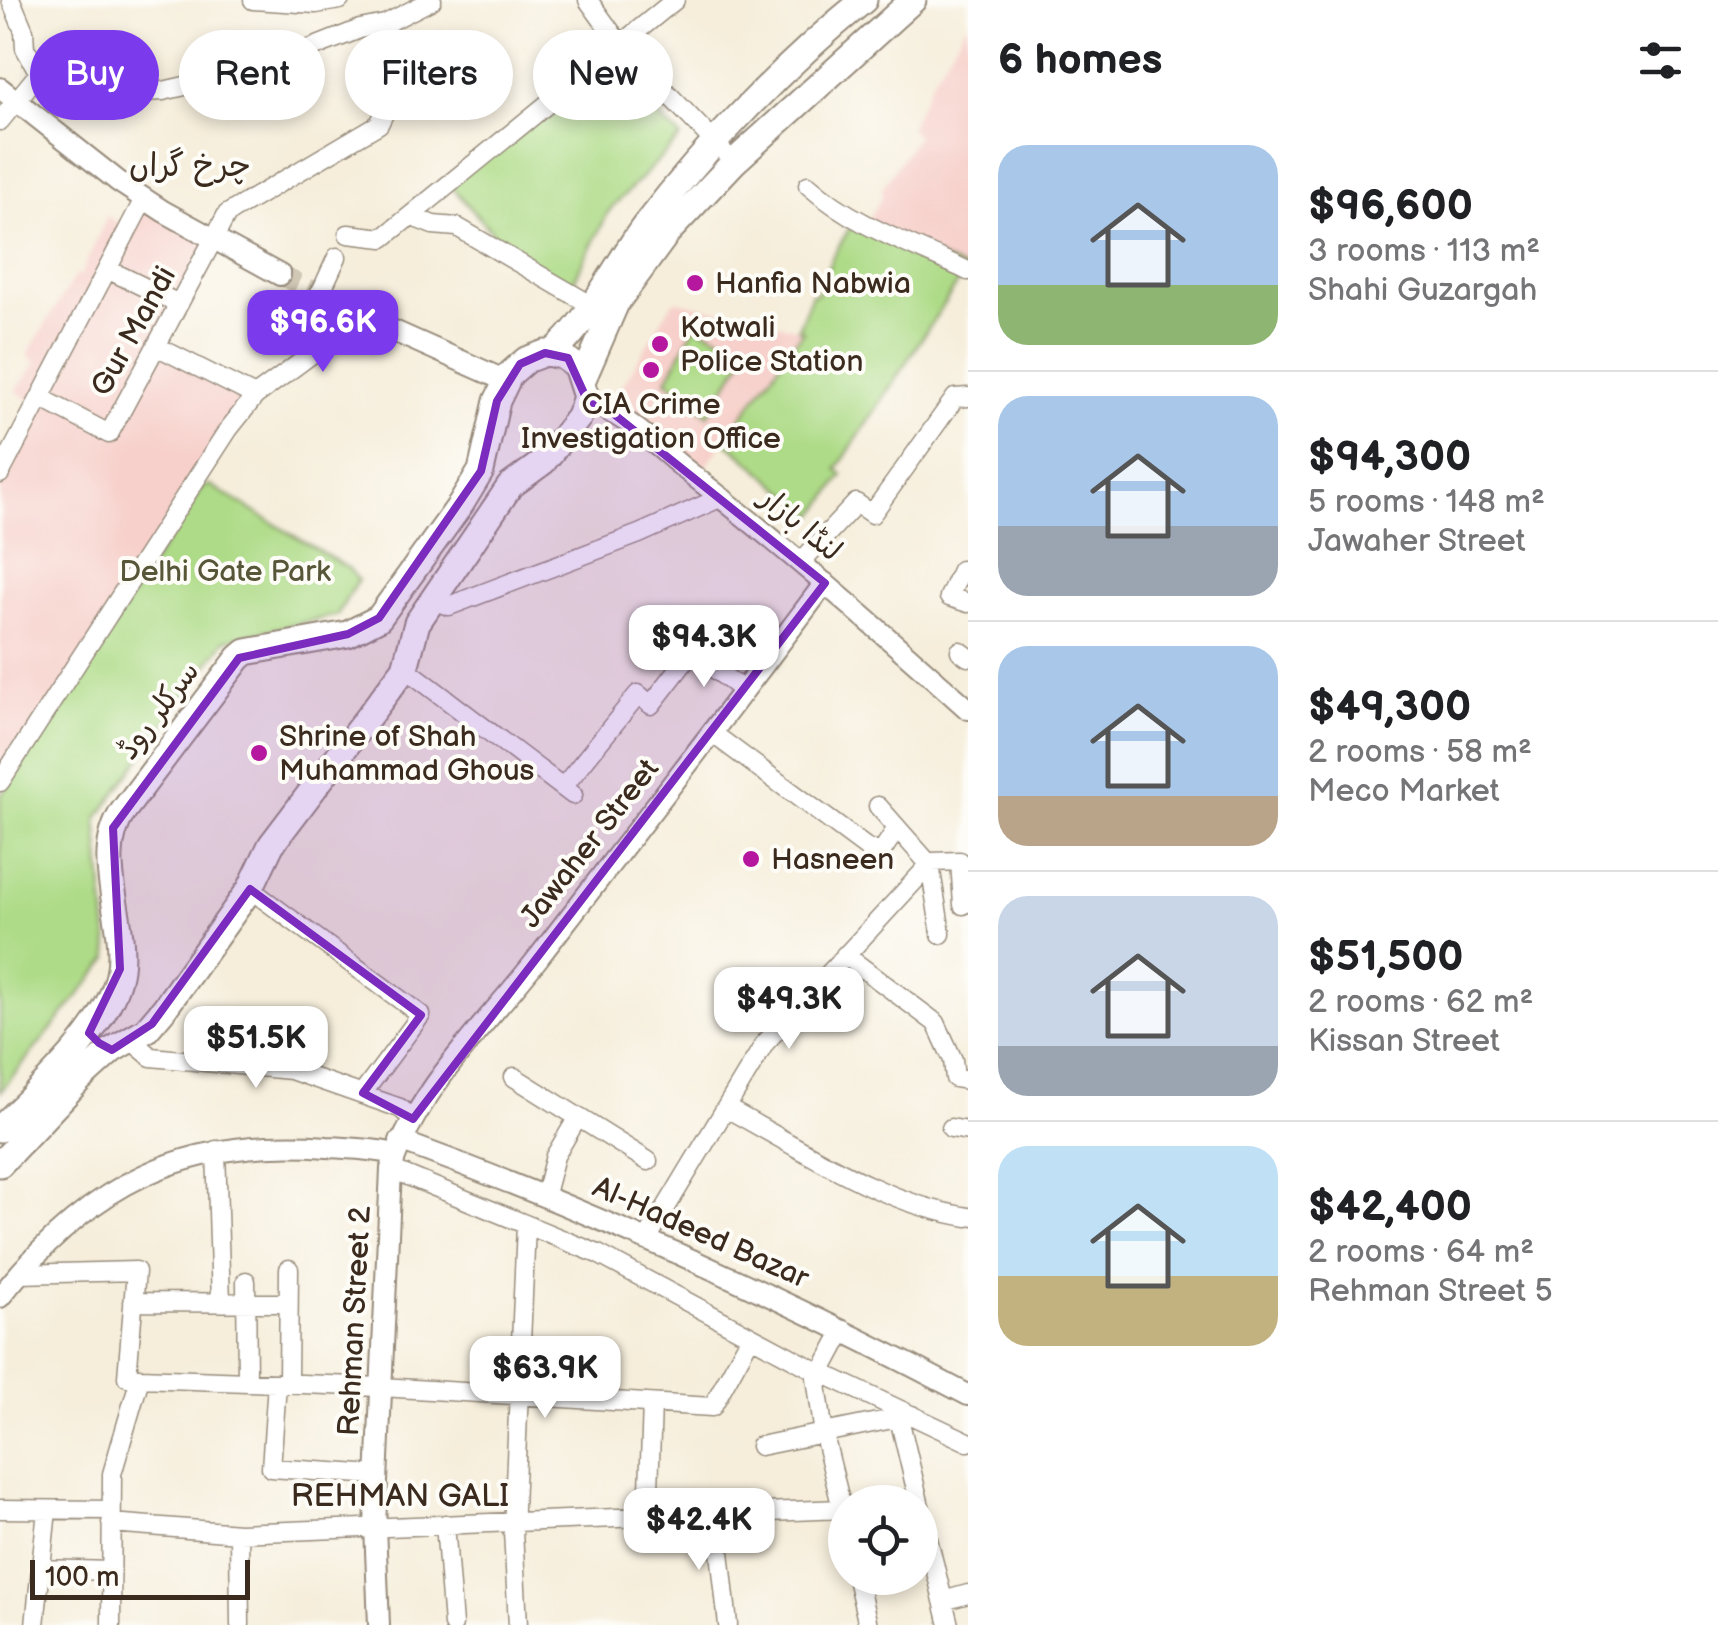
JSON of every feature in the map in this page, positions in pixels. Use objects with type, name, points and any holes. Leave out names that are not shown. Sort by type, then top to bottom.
[{"type":"main road","points":[[0,1164],[60,1098],[164,1010],[250,889],[272,845],[407,656],[417,623],[510,486],[555,449],[579,417],[608,318],[631,279],[778,76],[864,0]]},
{"type":"main road","points":[[407,656],[378,618],[482,470],[497,401],[506,381],[526,360],[552,353],[573,334],[649,220],[725,153],[914,0]]},
{"type":"main road","points":[[552,353],[572,362],[584,390]]},
{"type":"main road","points":[[493,424],[503,456],[512,464],[530,469]]},
{"type":"main road","name":"سرکلر روڈ","points":[[2,1122],[89,1033],[120,969],[109,848],[113,828],[124,810],[238,658],[246,652],[348,634],[378,618]]},
{"type":"main road","points":[[89,1033],[122,1045]]},
{"type":"street","points":[[253,0],[316,4],[343,0],[360,29]]},
{"type":"street","points":[[159,91],[251,72],[360,29],[385,24],[432,0]]},
{"type":"street","points":[[588,0],[610,30]]},
{"type":"street","points":[[636,30],[675,0]]},
{"type":"street","points":[[12,1],[30,59]]},
{"type":"street","name":"Gur Mandi","points":[[41,398],[108,434],[228,214],[379,124],[400,81],[399,60],[385,24]]},
{"type":"street","points":[[0,121],[7,94],[30,78]]},
{"type":"street","points":[[7,94],[144,198],[280,274]]},
{"type":"street","points":[[673,99],[725,153]]},
{"type":"street","points":[[348,234],[384,238],[533,114]]},
{"type":"street","points":[[808,185],[830,205],[855,219],[968,271]]},
{"type":"street","points":[[0,474],[144,198]]},
{"type":"street","points":[[410,216],[433,225],[456,227],[591,305]]},
{"type":"street","points":[[338,257],[320,294],[322,300],[506,381]]},
{"type":"street","points":[[109,270],[179,304]]},
{"type":"street","points":[[0,782],[228,430],[255,396],[362,316]]},
{"type":"street","points":[[156,346],[255,396]]},
{"type":"street","name":"لنڈا بازار","points":[[584,390],[826,583],[968,708]]},
{"type":"street","points":[[800,562],[856,503],[872,514],[955,398],[968,396]]},
{"type":"street","points":[[432,600],[448,606],[639,534],[722,497]]},
{"type":"street","points":[[968,572],[961,570],[948,597],[968,604]]},
{"type":"street","name":"Jawaher Street","points":[[396,1155],[413,1118],[466,1046],[826,583]]},
{"type":"street","points":[[407,656],[568,791],[638,694],[651,705],[692,652],[744,690]]},
{"type":"street","points":[[712,733],[871,851],[884,848],[897,828]]},
{"type":"street","points":[[878,806],[930,865],[940,934]]},
{"type":"street","points":[[646,1240],[765,1042],[930,865],[960,862],[963,905]]},
{"type":"street","points":[[250,889],[421,1015],[362,1094]]},
{"type":"street","points":[[845,956],[936,1023],[953,1060],[955,1078],[968,1080]]},
{"type":"street","points":[[122,1045],[150,1057],[290,1070],[400,1108],[413,1118]]},
{"type":"street","points":[[514,1077],[648,1160]]},
{"type":"street","points":[[726,1108],[890,1196],[940,1213],[968,1217]]},
{"type":"street","points":[[546,1194],[554,1156],[578,1116]]},
{"type":"street","name":"Al-Hadeed Bazar","points":[[0,1297],[51,1238],[109,1192],[192,1156],[216,1150],[293,1144],[396,1155],[546,1194],[844,1330],[968,1395]]},
{"type":"street","points":[[216,1150],[220,1302]]},
{"type":"street","points":[[396,1155],[526,1225],[598,1254],[905,1417],[968,1442]]},
{"type":"street","name":"Rehman Street 2","points":[[379,1625],[375,1526],[396,1155]]},
{"type":"street","points":[[518,1625],[514,1522],[526,1225]]},
{"type":"street","points":[[289,1270],[282,1383],[271,1468],[377,1475]]},
{"type":"street","points":[[19,1274],[136,1271],[127,1376],[140,1378],[381,1386],[712,1407],[752,1336]]},
{"type":"street","points":[[246,1281],[247,1382]]},
{"type":"street","points":[[134,1302],[288,1303]]},
{"type":"street","points":[[836,1485],[824,1435],[818,1371],[844,1330]]},
{"type":"street","points":[[111,1625],[112,1474],[140,1378]]},
{"type":"street","points":[[648,1518],[652,1404]]},
{"type":"street","points":[[760,1446],[905,1417]]},
{"type":"street","points":[[905,1417],[917,1485]]},
{"type":"street","points":[[0,1510],[47,1510],[238,1532],[716,1515],[828,1515]]},
{"type":"street","points":[[35,1625],[47,1510]]},
{"type":"street","points":[[716,1515],[728,1625]]},
{"type":"street","points":[[445,1524],[453,1625]]},
{"type":"street","points":[[238,1532],[240,1625]]},
{"type":"street","points":[[41,1570],[111,1571]]},
{"type":"street","points":[[938,1580],[949,1625]]},
{"type":"street","points":[[943,1601],[968,1594]]},
{"type":"street","points":[[862,1595],[868,1625]]},
{"type":"highlighted area","points":[[545,353],[568,358],[588,402],[610,411],[825,583],[681,774],[413,1119],[363,1093],[421,1015],[250,889],[152,1024],[112,1050],[99,1043],[89,1033],[120,969],[113,828],[239,658],[348,634],[379,618],[481,471],[497,401],[520,364]]},
{"type":"shaded area","points":[[968,22],[968,272],[866,225],[883,194],[881,190],[917,136],[909,128],[932,80]]},
{"type":"shaded area","points":[[144,199],[214,240],[156,346],[255,396],[0,782],[0,471],[35,404],[16,391],[36,363],[27,355],[76,274],[80,276],[107,216],[128,229]]},
{"type":"shaded area","name":"Kotwali Police Station","points":[[674,300],[804,330],[699,476],[610,406]]},
{"type":"green space","points":[[533,116],[533,120],[661,120],[681,137],[609,211],[571,286],[490,244],[492,232],[449,184]]},
{"type":"green space","points":[[855,219],[966,270],[837,469],[843,475],[815,516],[725,441],[803,331],[798,329],[812,294],[817,294]]},
{"type":"green space","points":[[695,326],[749,349],[708,415],[667,380]]},
{"type":"green space","name":"Delhi Gate Park","points":[[210,485],[349,569],[358,580],[337,615],[225,640],[97,819],[109,958],[0,1092],[0,797],[202,487]]},
{"type":"tunnel","points":[[280,275],[320,294]]},
{"type":"place","name":"Hanfia Nabwia","points":[[695,283]]},
{"type":"place","name":"Kotwali Police Station","points":[[660,344]]},
{"type":"place","name":"CIA Crime Investigation Office","points":[[651,370]]},
{"type":"place","name":"Shrine of Shah Muhammad Ghous","points":[[259,753]]},
{"type":"place","name":"Hasneen","points":[[751,859]]},
{"type":"district","name":"چرخ گراں","points":[[190,165]]},
{"type":"district","name":"REHMAN GALI","points":[[400,1495]]}]
